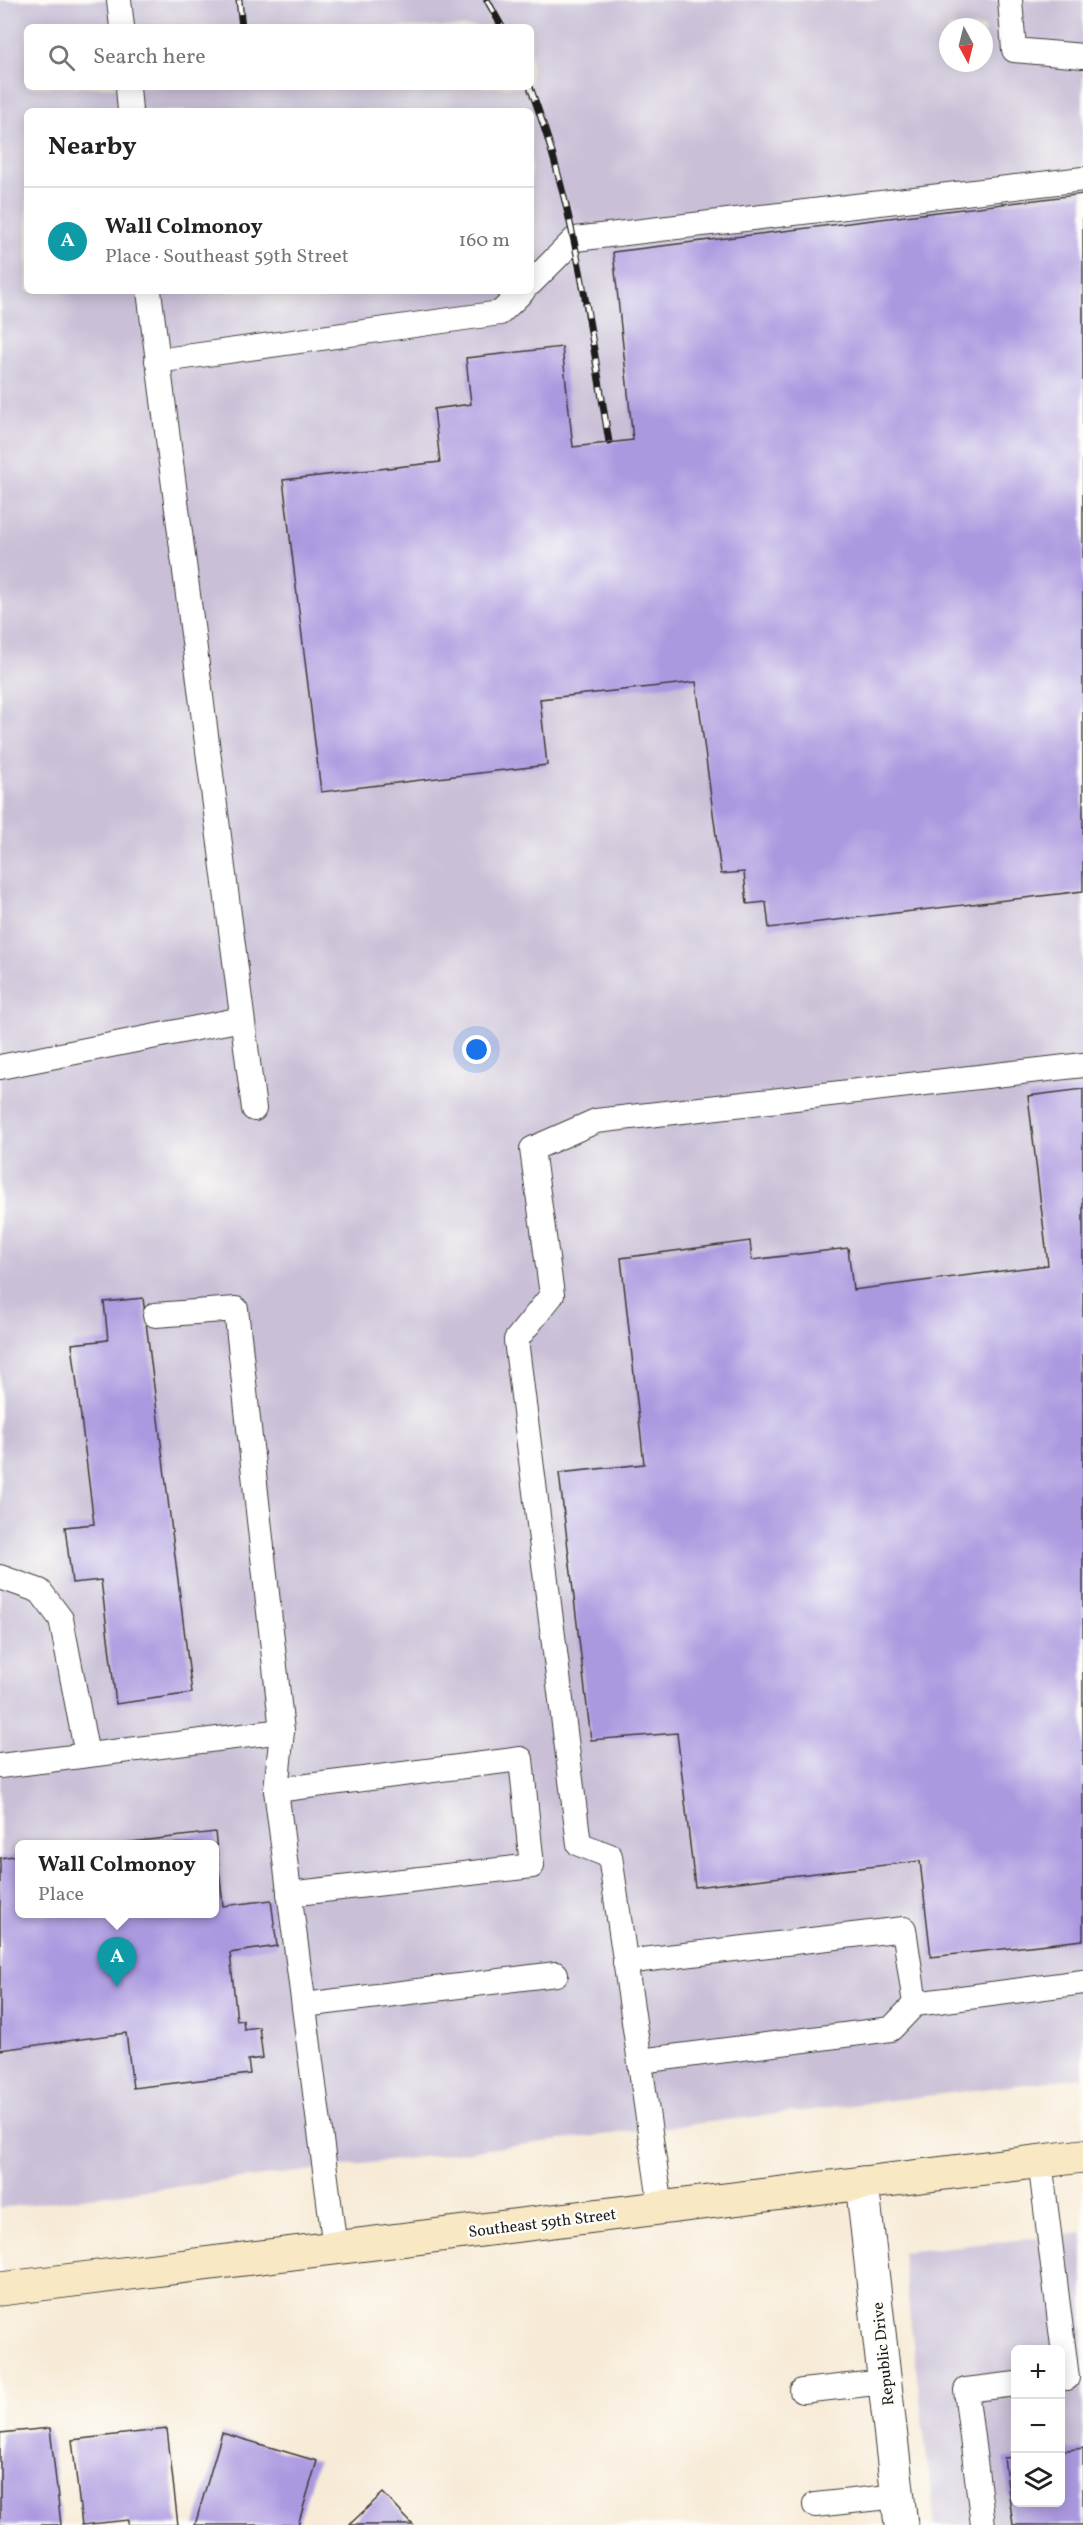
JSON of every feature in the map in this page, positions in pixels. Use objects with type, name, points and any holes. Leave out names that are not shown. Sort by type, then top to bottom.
[{"type":"main road","name":"Southeast 59th Street","points":[[0,2289],[1083,2156]]},
{"type":"street","name":"Republic Drive","points":[[862,2183],[899,2510]]},
{"type":"lane","points":[[119,0],[122,24]]},
{"type":"lane","points":[[1010,0],[1014,50],[1083,56]]},
{"type":"lane","points":[[128,90],[130,108]]},
{"type":"lane","points":[[534,280],[575,240],[1083,179]]},
{"type":"lane","points":[[149,294],[254,1109]]},
{"type":"lane","points":[[157,361],[500,313],[520,294]]},
{"type":"lane","points":[[0,1067],[242,1019]]},
{"type":"lane","points":[[661,2208],[610,1856],[579,1844],[517,1352],[516,1340],[552,1295],[532,1149],[596,1121],[1083,1065]]},
{"type":"lane","points":[[155,1315],[236,1308],[282,1731],[276,1790],[335,2248]]},
{"type":"lane","points":[[0,1577],[40,1591],[61,1619],[87,1755]]},
{"type":"lane","points":[[0,1766],[282,1731]]},
{"type":"lane","points":[[276,1790],[521,1759],[532,1866],[290,1894]]},
{"type":"lane","points":[[625,1962],[904,1929],[915,2004]]},
{"type":"lane","points":[[304,2005],[556,1974]]},
{"type":"lane","points":[[640,2061],[891,2029],[915,2004],[1083,1982]]},
{"type":"lane","points":[[1040,2161],[1070,2378]]},
{"type":"lane","points":[[802,2391],[885,2382]]},
{"type":"lane","points":[[983,2525],[966,2390],[1011,2385]]},
{"type":"lane","points":[[815,2505],[899,2510]]},
{"type":"shaded area","points":[[0,0],[1083,0],[1083,2077],[0,2208]]},
{"type":"shaded area","points":[[1083,2233],[1083,2525],[935,2525],[902,2252]]},
{"type":"building","points":[[1083,194],[1083,891],[769,928],[766,902],[747,904],[744,872],[721,874],[696,682],[540,699],[547,765],[321,792],[283,480],[440,462],[434,409],[471,404],[466,358],[562,347],[573,447],[633,440],[613,252]]},
{"type":"building","points":[[1083,1089],[1083,1940],[931,1957],[920,1861],[695,1887],[677,1733],[591,1740],[559,1473],[644,1464],[621,1258],[750,1241],[752,1260],[848,1248],[853,1290],[1048,1265],[1028,1096]]},
{"type":"building","points":[[143,1298],[192,1693],[116,1704],[101,1580],[72,1583],[65,1527],[94,1524],[72,1344],[108,1340],[104,1302]]},
{"type":"building","points":[[215,1832],[216,1840],[148,1840]]},
{"type":"building","points":[[15,1856],[15,1918],[219,1918],[219,1869],[223,1906],[271,1900],[277,1946],[230,1953],[237,2021],[243,2020],[244,2029],[259,2027],[263,2058],[248,2060],[250,2074],[133,2088],[126,2033],[0,2050],[0,1858]]},
{"type":"building","points":[[50,2428],[61,2525],[0,2525],[0,2433]]},
{"type":"building","points":[[167,2429],[178,2525],[128,2525],[128,2520],[82,2525],[72,2440]]},
{"type":"building","points":[[222,2433],[317,2461],[298,2525],[195,2525]]},
{"type":"building","points":[[1083,2448],[1083,2525],[1013,2525],[1004,2458],[1011,2457],[1011,2507],[1065,2507],[1065,2450]]},
{"type":"building","points":[[383,2493],[413,2525],[349,2525]]},
{"type":"railway","points":[[239,0],[242,24]]},
{"type":"railway","points":[[487,0],[500,24]]},
{"type":"railway","points":[[531,90],[558,174],[569,218],[587,307],[609,442]]},
{"type":"place","name":"Wall Colmonoy","points":[[117,1987]]}]
